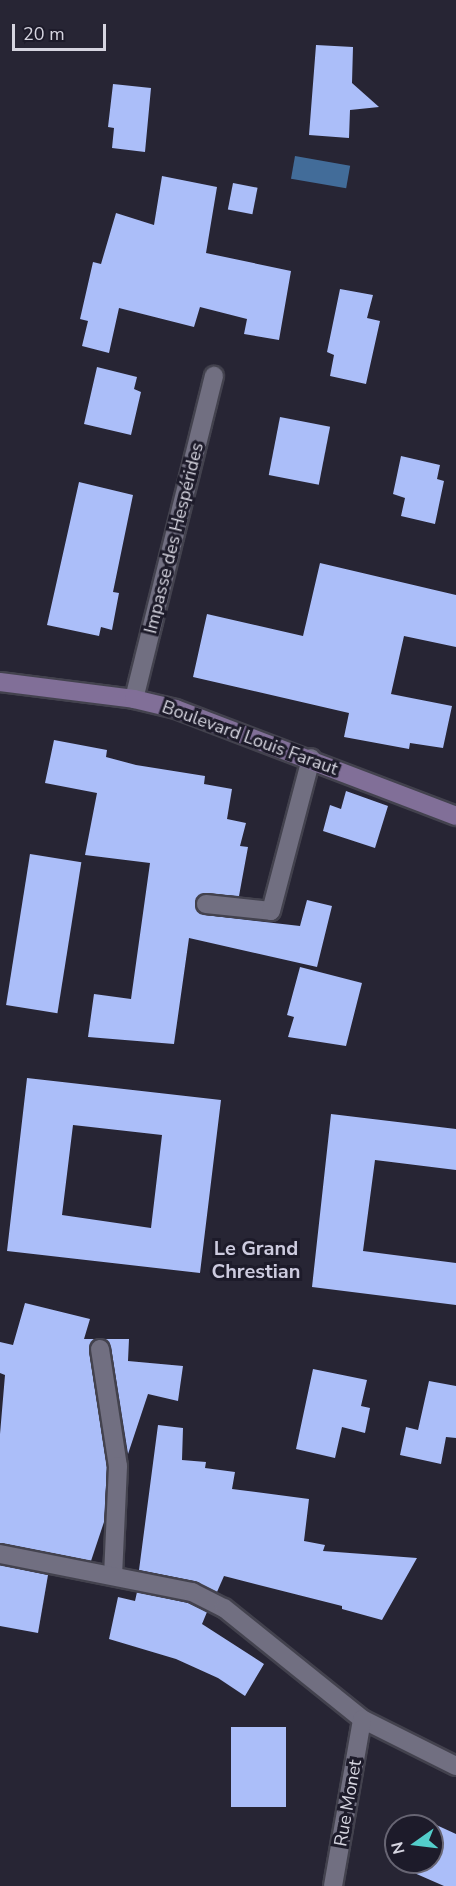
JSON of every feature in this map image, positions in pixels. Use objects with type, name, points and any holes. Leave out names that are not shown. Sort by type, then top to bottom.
[{"type":"street","name":"Impasse des Hespérides","points":[[134,699],[214,376]]},
{"type":"street","name":"Boulevard Louis Faraut","points":[[0,682],[134,699],[176,709],[311,758],[456,816]]},
{"type":"street","points":[[206,904],[272,911],[311,758]]},
{"type":"street","points":[[100,1349],[118,1466],[113,1575]]},
{"type":"street","points":[[0,1554],[192,1592],[224,1608],[362,1719],[456,1766]]},
{"type":"street","name":"Rue Monet","points":[[333,1886],[362,1719]]},
{"type":"water","points":[[295,156],[350,166],[346,188],[291,179]]},
{"type":"building","points":[[316,45],[353,47],[352,83],[379,107],[350,110],[349,138],[309,135]]},
{"type":"building","points":[[113,84],[151,88],[145,152],[112,148],[114,128],[108,127]]},
{"type":"building","points":[[162,176],[217,187],[206,253],[291,271],[279,340],[244,334],[247,319],[200,307],[194,327],[119,308],[109,353],[82,346],[88,321],[80,319],[93,262],[101,264],[116,213],[154,225]]},
{"type":"building","points":[[233,183],[258,188],[252,214],[228,210]]},
{"type":"building","points":[[340,289],[373,295],[367,318],[380,321],[366,384],[330,376],[334,355],[327,352]]},
{"type":"building","points":[[97,367],[137,377],[134,389],[141,392],[131,435],[84,424]]},
{"type":"building","points":[[280,417],[330,427],[319,485],[269,475]]},
{"type":"building","points":[[401,456],[440,465],[437,479],[444,481],[435,524],[401,516],[405,498],[393,494]]},
{"type":"building","points":[[79,482],[133,495],[113,592],[119,593],[112,630],[101,627],[99,636],[47,625]]},
{"type":"building","points":[[320,563],[456,595],[456,647],[404,636],[391,694],[452,706],[443,748],[410,743],[409,749],[344,737],[349,713],[193,677],[207,614],[303,636]]},
{"type":"building","points":[[54,740],[107,750],[106,757],[136,765],[205,776],[204,784],[232,789],[227,819],[246,823],[240,846],[248,847],[239,896],[202,894],[195,902],[196,909],[205,915],[300,926],[307,900],[332,906],[317,967],[189,938],[174,1044],[88,1037],[94,994],[131,999],[150,863],[85,855],[97,793],[45,783]]},
{"type":"building","points":[[346,791],[388,806],[375,848],[323,831],[330,805],[341,809]]},
{"type":"building","points":[[30,854],[81,862],[57,1013],[6,1005]]},
{"type":"building","points":[[300,967],[362,983],[346,1046],[288,1037],[294,1017],[287,1015]]},
{"type":"building","points":[[27,1078],[221,1100],[200,1273],[7,1251]],"holes":[[[73,1125],[162,1135],[151,1228],[62,1215]]]},
{"type":"building","points":[[331,1114],[456,1129],[456,1170],[375,1160],[363,1251],[456,1263],[456,1305],[312,1287]]},
{"type":"building","points":[[25,1303],[90,1319],[84,1339],[96,1339],[89,1351],[107,1467],[104,1522],[91,1561],[0,1543],[0,1434],[5,1375],[0,1373],[0,1342],[13,1345]]},
{"type":"building","points":[[105,1339],[129,1339],[128,1361],[183,1366],[178,1401],[148,1394],[128,1454],[111,1347]]},
{"type":"building","points":[[313,1369],[367,1380],[361,1406],[370,1408],[365,1433],[342,1427],[335,1458],[296,1449]]},
{"type":"building","points":[[429,1381],[456,1386],[456,1438],[446,1437],[441,1464],[400,1455],[406,1427],[418,1430]]},
{"type":"building","points":[[158,1425],[183,1428],[182,1460],[206,1462],[205,1468],[235,1472],[232,1489],[309,1499],[304,1541],[325,1545],[323,1551],[417,1558],[382,1620],[342,1609],[342,1606],[224,1576],[217,1592],[194,1581],[139,1570]]},
{"type":"building","points":[[0,1565],[48,1575],[38,1633],[0,1626]]},
{"type":"building","points":[[137,1592],[188,1603],[207,1612],[202,1624],[264,1664],[245,1696],[218,1678],[176,1659],[109,1639],[118,1597],[135,1601]]},
{"type":"building","points":[[231,1727],[286,1727],[286,1807],[231,1807]]},
{"type":"building","points":[[444,1828],[456,1834],[456,1886],[444,1886],[417,1874],[444,1874]]},
{"type":"district","name":"Le Grand Chrestian","points":[[256,1260]]}]
